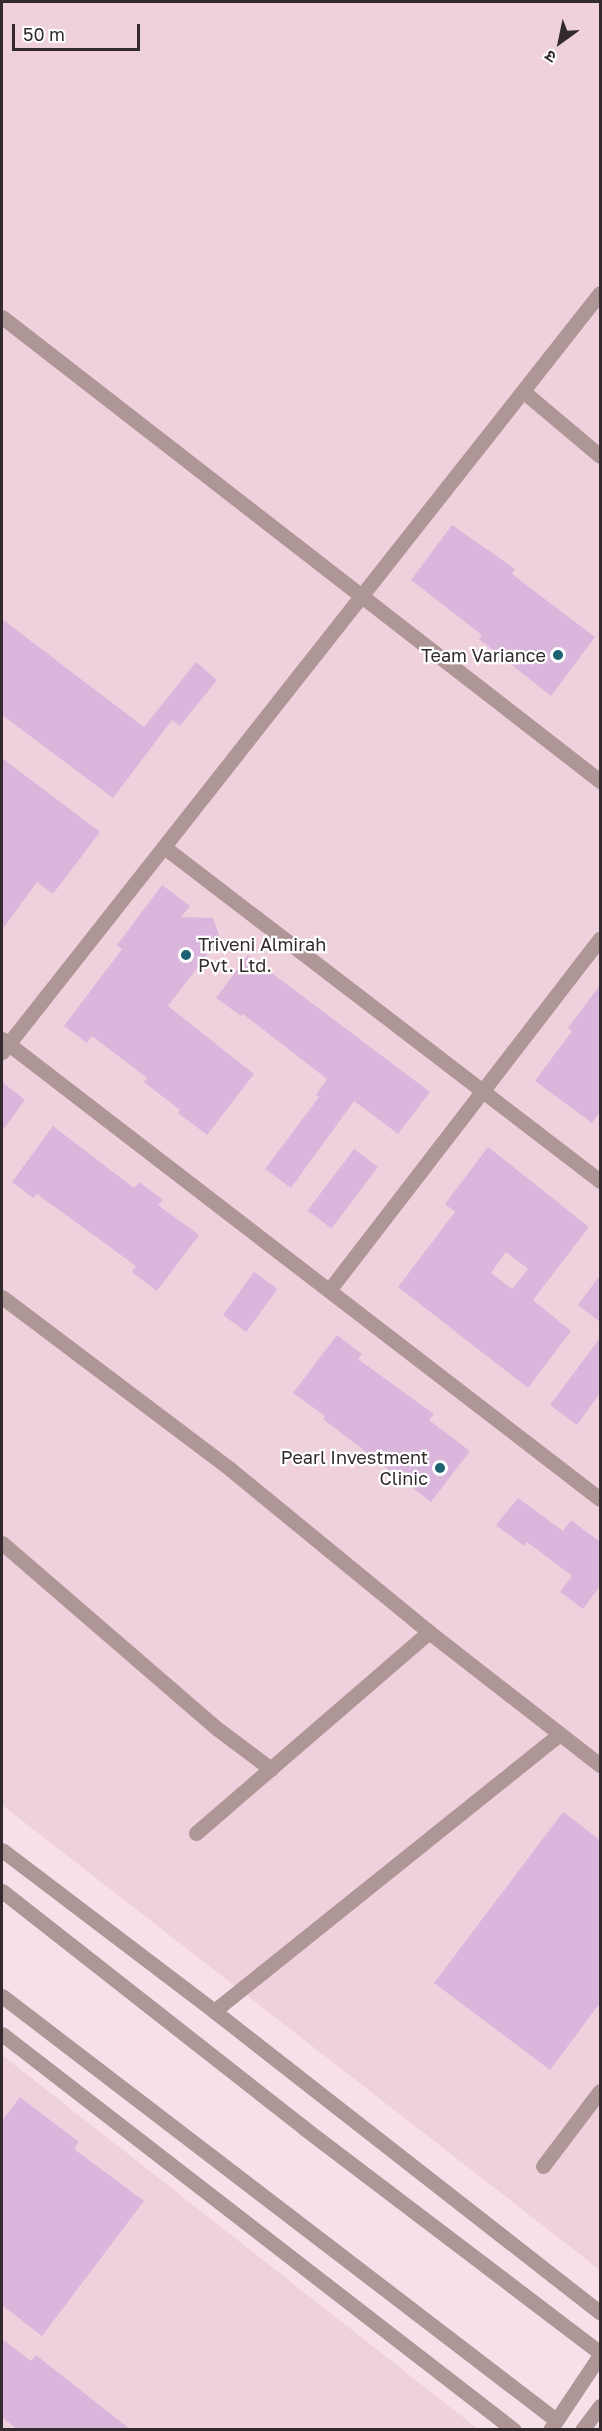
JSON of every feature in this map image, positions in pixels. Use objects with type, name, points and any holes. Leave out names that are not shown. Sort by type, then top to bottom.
[{"type":"street","points":[[600,293],[364,595],[4,1045],[330,1289],[600,1498]]},
{"type":"street","points":[[2,317],[364,595],[600,781]]},
{"type":"street","points":[[524,392],[600,456]]},
{"type":"street","points":[[164,847],[600,1181]]},
{"type":"street","points":[[330,1289],[482,1089],[600,939]]},
{"type":"street","points":[[2,1297],[230,1469],[429,1632],[600,1765]]},
{"type":"street","points":[[2,1543],[215,1727],[271,1769]]},
{"type":"street","points":[[196,1833],[429,1632]]},
{"type":"street","points":[[214,2011],[560,1734]]},
{"type":"street","points":[[2,1850],[214,2011],[600,2313]]},
{"type":"street","points":[[2,1891],[304,2128],[600,2354],[553,2425],[2,1996]]},
{"type":"street","points":[[2,2034],[514,2430]]},
{"type":"street","points":[[543,2166],[600,2091]]},
{"type":"street","points":[[582,2430],[600,2406]]},
{"type":"shaded area","points":[[2,2],[600,2],[600,2270],[2,1805]]},
{"type":"shaded area","points":[[2,2055],[478,2429],[2,2429]]},
{"type":"building","points":[[452,525],[515,569],[512,574],[595,637],[551,696],[479,639],[482,635],[411,580]]},
{"type":"building","points":[[2,619],[144,727],[196,662],[217,680],[180,726],[172,720],[113,798],[2,715]]},
{"type":"building","points":[[2,758],[100,832],[53,894],[37,882],[2,930]]},
{"type":"building","points":[[162,885],[190,906],[181,917],[213,918],[220,938],[168,1006],[254,1074],[207,1135],[178,1113],[180,1110],[144,1082],[147,1078],[92,1036],[87,1043],[64,1026],[122,949],[117,945]]},
{"type":"building","points":[[248,955],[430,1092],[398,1134],[354,1101],[291,1188],[265,1169],[319,1097],[316,1095],[327,1079],[243,1014],[241,1016],[216,998]]},
{"type":"building","points":[[600,985],[600,1112],[592,1123],[535,1081],[572,1031],[568,1028]]},
{"type":"building","points":[[2,1082],[25,1100],[2,1131]]},
{"type":"building","points":[[53,1126],[134,1188],[139,1182],[163,1200],[158,1205],[199,1235],[157,1291],[132,1272],[136,1266],[37,1194],[33,1198],[12,1182]]},
{"type":"building","points":[[488,1147],[589,1227],[533,1300],[571,1331],[528,1388],[398,1287],[455,1212],[445,1204]],"holes":[[[506,1252],[528,1269],[512,1289],[491,1273]]]},
{"type":"building","points":[[354,1149],[378,1167],[332,1229],[308,1210]]},
{"type":"building","points":[[254,1272],[277,1289],[246,1332],[223,1315]]},
{"type":"building","points":[[600,1275],[600,1322],[578,1305]]},
{"type":"building","points":[[337,1335],[362,1354],[358,1359],[434,1414],[429,1420],[470,1451],[431,1502],[323,1419],[325,1416],[293,1393]]},
{"type":"building","points":[[600,1338],[600,1393],[577,1425],[550,1405]]},
{"type":"building","points":[[518,1498],[563,1531],[571,1520],[600,1542],[600,1586],[583,1609],[560,1592],[572,1576],[527,1542],[524,1546],[496,1525]]},
{"type":"building","points":[[563,1812],[600,1840],[600,2003],[550,2070],[434,1983]]},
{"type":"building","points":[[20,2097],[79,2142],[74,2149],[144,2201],[42,2336],[2,2305],[2,2121]]},
{"type":"building","points":[[2,2339],[31,2361],[36,2355],[131,2430],[18,2430],[2,2417]]},
{"type":"place","name":"Team Variance","points":[[558,655]]},
{"type":"place","name":"Triveni Almirah Pvt. Ltd.","points":[[186,955]]},
{"type":"place","name":"Pearl Investment Clinic","points":[[440,1468]]}]
